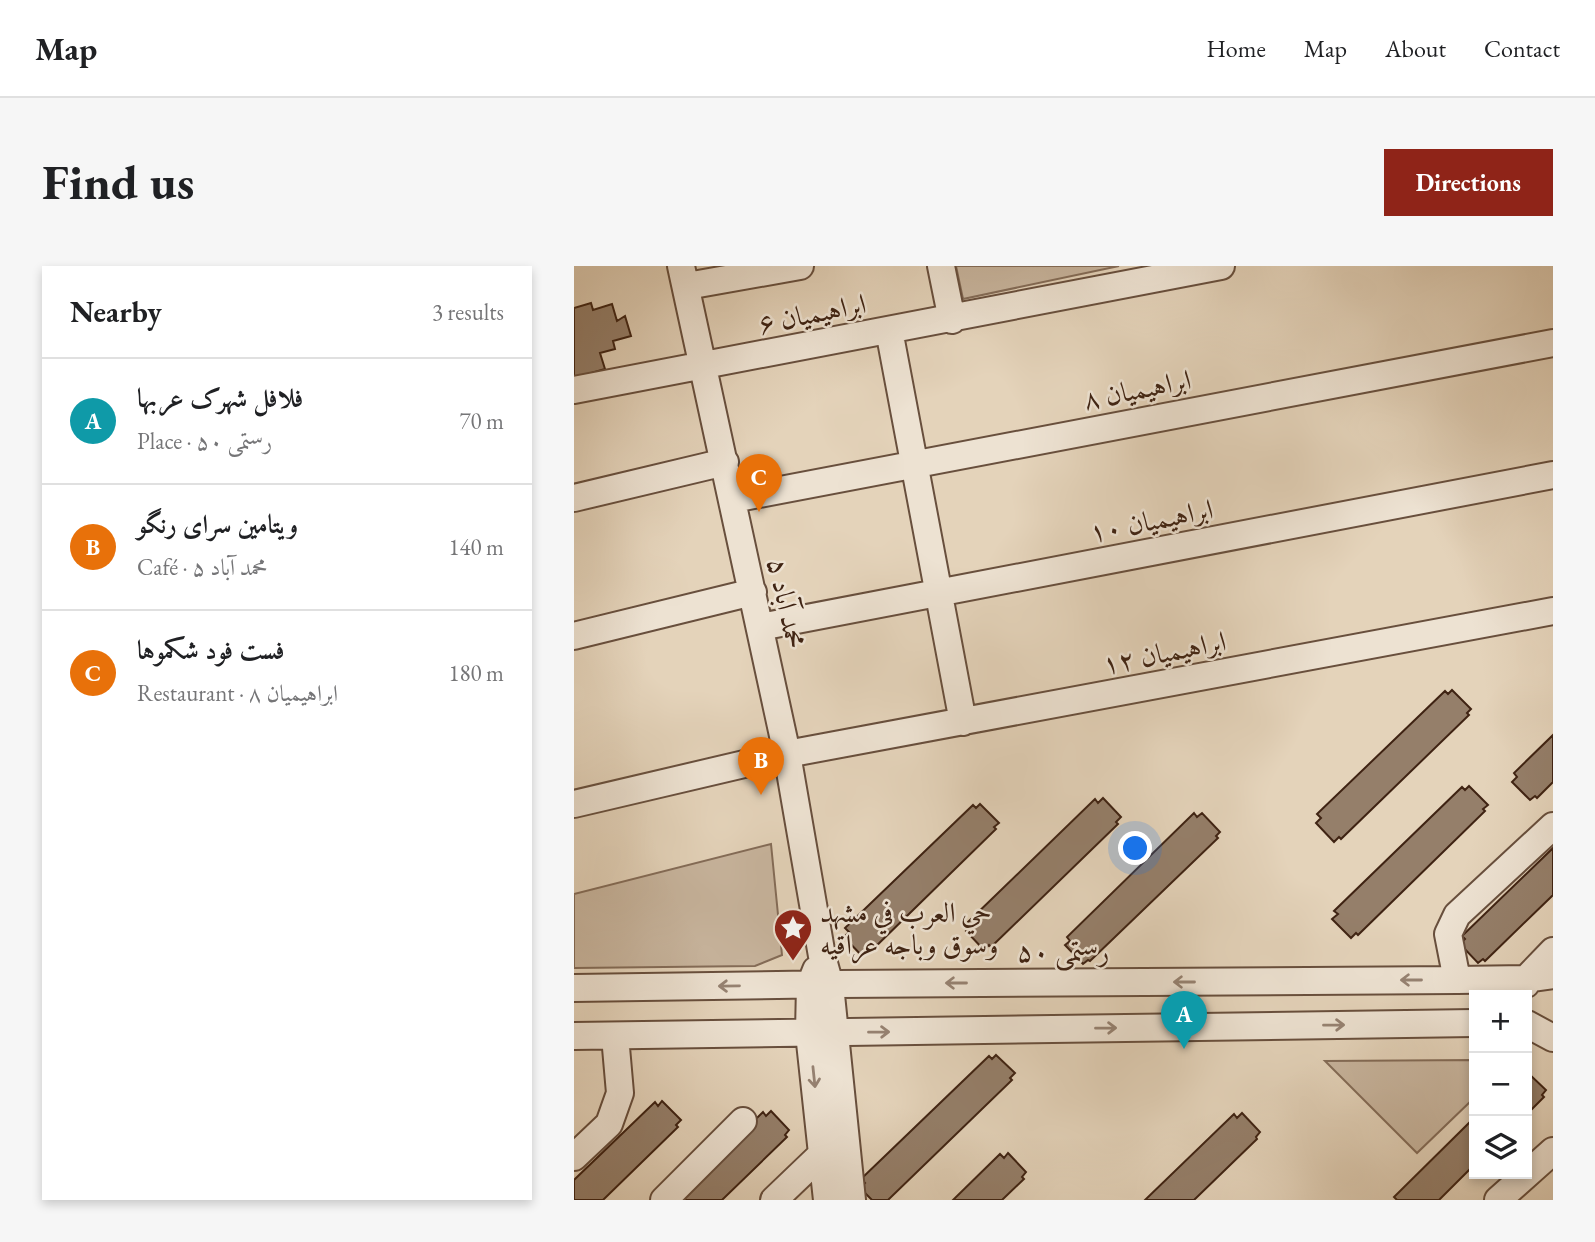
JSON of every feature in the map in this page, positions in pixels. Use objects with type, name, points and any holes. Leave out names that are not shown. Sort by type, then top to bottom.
[{"type":"street","points":[[684,276],[800,266]]},
{"type":"street","points":[[941,266],[952,320]]},
{"type":"street","name":"ابراهیمیان ۶","points":[[574,390],[952,320],[1222,266]]},
{"type":"street","name":"محمد آباد ۵","points":[[684,276],[787,754],[822,956],[822,1033]]},
{"type":"street","points":[[889,330],[962,722]]},
{"type":"street","name":"ابراهیمیان ۸","points":[[733,499],[1553,343]]},
{"type":"street","points":[[574,498],[725,462]]},
{"type":"street","name":"ابراهیمیان ۱۰","points":[[760,627],[1553,475]]},
{"type":"street","points":[[574,636],[752,592]]},
{"type":"street","name":"ابراهیمیان ۱۲","points":[[574,804],[787,754],[1553,611]]},
{"type":"street","points":[[1457,980],[1448,934],[1457,915],[1553,826]]},
{"type":"street","points":[[1526,987],[1553,951]]},
{"type":"street","name":"رستمی ۵۰","points":[[574,988],[1457,980],[1526,987],[1553,975]]},
{"type":"street","points":[[574,1036],[1469,1023]]},
{"type":"street","points":[[1532,1027],[1553,1038]]},
{"type":"street","points":[[822,1033],[822,1154],[827,1200]]},
{"type":"street","points":[[822,1033],[852,1200]]},
{"type":"street","points":[[574,1157],[609,1124],[620,1093],[615,1036]]},
{"type":"street","points":[[664,1200],[743,1121]]},
{"type":"street","points":[[1498,1200],[1553,1151]]},
{"type":"street","points":[[774,1200],[822,1154]]},
{"type":"street","points":[[1517,1200],[1553,1161]]},
{"type":"shaded area","points":[[956,266],[1119,266],[963,299]]},
{"type":"shaded area","points":[[771,844],[782,955],[755,966],[574,968],[574,894]]},
{"type":"shaded area","points":[[1469,1060],[1469,1103],[1417,1153],[1325,1061]]},
{"type":"building","points":[[591,303],[593,310],[612,304],[617,321],[625,316],[631,336],[613,341],[615,349],[600,353],[605,369],[574,378],[574,308]]},
{"type":"building","points":[[1452,690],[1471,709],[1467,713],[1469,715],[1341,839],[1339,837],[1334,842],[1316,823],[1321,818],[1317,814],[1445,691],[1448,694]]},
{"type":"building","points":[[1553,735],[1553,782],[1537,798],[1535,796],[1530,800],[1512,782],[1517,777],[1514,773]]},
{"type":"building","points":[[1469,786],[1488,805],[1483,809],[1485,811],[1358,935],[1356,933],[1351,938],[1332,919],[1338,914],[1334,911],[1462,787],[1465,790]]},
{"type":"building","points":[[1103,798],[1121,817],[1116,822],[1118,824],[991,947],[989,945],[984,950],[966,931],[971,926],[967,923],[1095,799],[1098,803]]},
{"type":"building","points":[[980,804],[999,823],[994,827],[996,829],[869,953],[867,951],[862,956],[844,937],[849,932],[845,928],[973,805],[976,808]]},
{"type":"building","points":[[1194,813],[1197,817],[1202,813],[1220,832],[1216,836],[1218,838],[1090,961],[1083,964],[1065,945],[1070,941],[1067,937]]},
{"type":"building","points":[[1553,848],[1553,895],[1485,961],[1483,959],[1478,963],[1460,944],[1465,939],[1462,936]]},
{"type":"building","points":[[996,1055],[1015,1073],[1010,1078],[1012,1080],[888,1200],[872,1200],[860,1188],[865,1183],[861,1179],[989,1056],[992,1059]]},
{"type":"building","points":[[1532,1077],[1546,1090],[1542,1095],[1544,1097],[1532,1109]]},
{"type":"building","points":[[662,1101],[681,1120],[676,1125],[678,1127],[603,1200],[574,1200],[574,1180],[655,1102],[658,1106]]},
{"type":"building","points":[[771,1111],[789,1130],[785,1135],[787,1137],[722,1200],[673,1200],[763,1112],[766,1116]]},
{"type":"building","points":[[1242,1113],[1260,1132],[1257,1139],[1194,1200],[1145,1200],[1234,1114],[1237,1118]]},
{"type":"building","points":[[1469,1123],[1469,1170],[1439,1200],[1397,1200],[1394,1197]]},
{"type":"building","points":[[1008,1153],[1026,1172],[1022,1177],[1024,1179],[1002,1200],[953,1200],[1000,1154],[1004,1158]]},
{"type":"place","name":"فست فود شکموها","points":[[759,512]]},
{"type":"place","name":"ویتامین سرای رنگو","points":[[761,795]]},
{"type":"place","name":"حي العرب في مشهد وسوق وباجه عراقيه","points":[[793,962]]},
{"type":"place","name":"فلافل شهرک عربها","points":[[1184,1049]]}]
